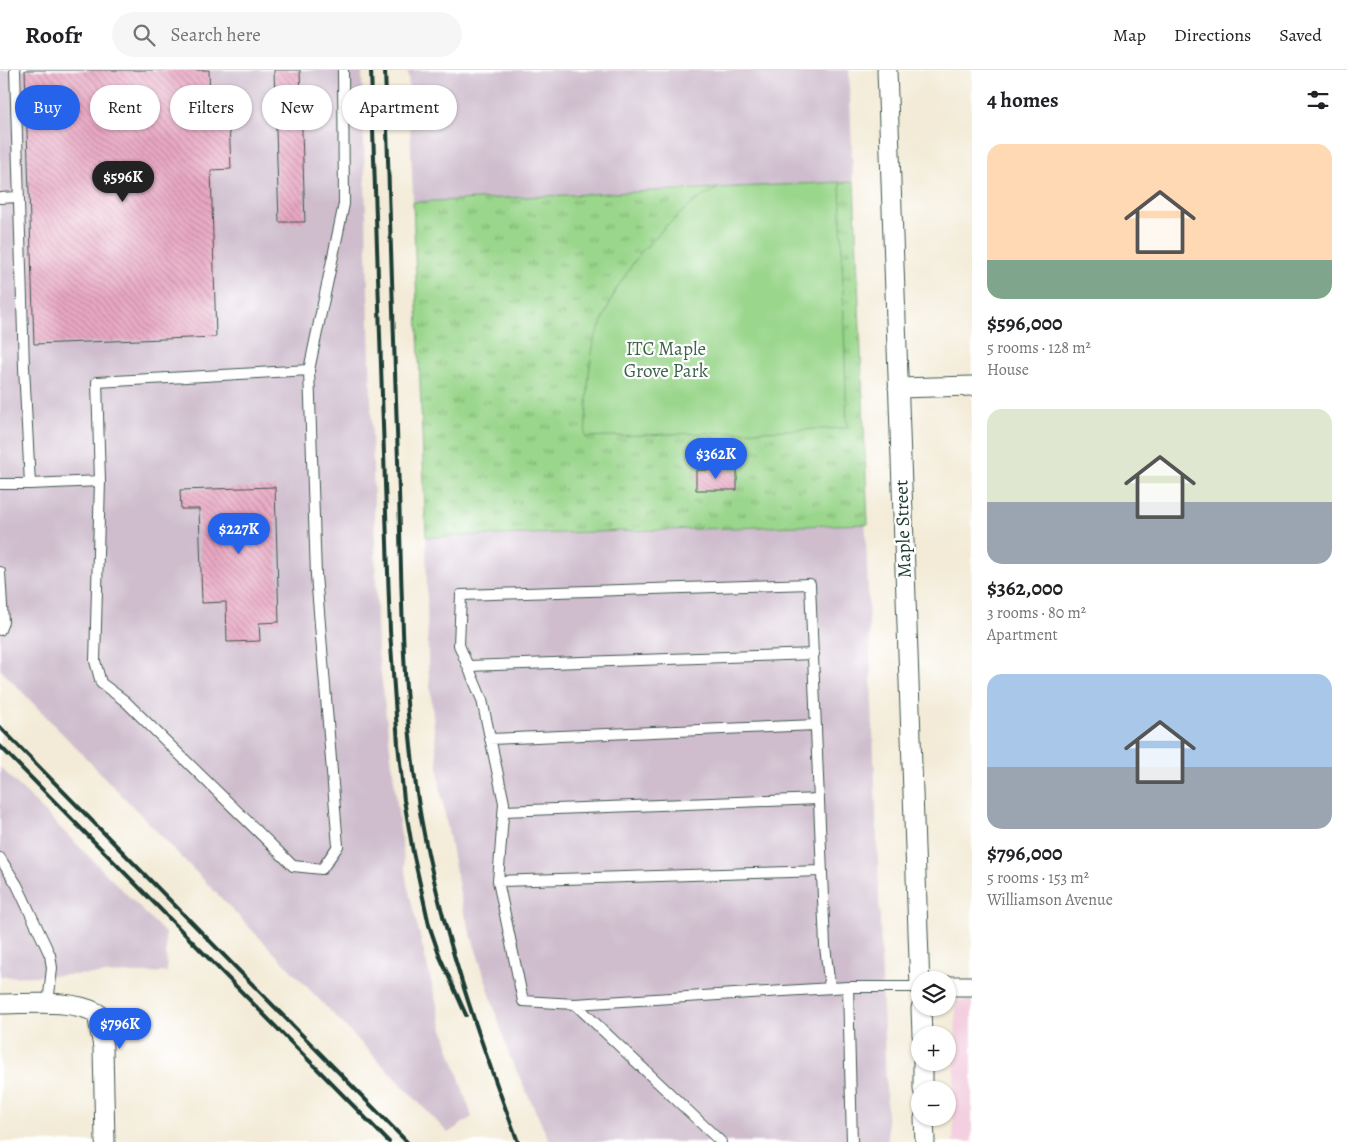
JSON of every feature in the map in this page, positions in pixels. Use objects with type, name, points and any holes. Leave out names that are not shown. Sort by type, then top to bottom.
[{"type":"street","name":"Maple Street","points":[[886,70],[919,971]]},
{"type":"street","points":[[898,388],[972,386]]},
{"type":"street","points":[[956,986],[972,986]]},
{"type":"street","points":[[0,1004],[68,1005],[86,1007],[97,1013],[103,1047],[104,1142]]},
{"type":"street","points":[[924,1126],[925,1142]]},
{"type":"lane","points":[[15,70],[24,367],[30,484]]},
{"type":"lane","points":[[309,370],[97,382],[100,481],[96,661],[101,683],[125,701],[293,866],[322,869],[338,846],[316,575],[309,370],[344,204],[343,70]]},
{"type":"lane","points":[[0,198],[18,197]]},
{"type":"lane","points":[[0,484],[100,481]]},
{"type":"lane","points":[[0,572],[4,622],[0,630]]},
{"type":"lane","points":[[830,988],[825,946],[810,584],[461,595],[459,645],[482,700],[504,803],[498,881],[523,1001],[575,1004],[848,987],[911,987]]},
{"type":"lane","points":[[468,666],[814,654]]},
{"type":"lane","points":[[490,739],[816,725]]},
{"type":"lane","points":[[504,811],[819,799]]},
{"type":"lane","points":[[0,858],[17,885],[50,955],[52,968],[48,1004]]},
{"type":"lane","points":[[498,881],[822,871]]},
{"type":"lane","points":[[848,987],[852,1142]]},
{"type":"lane","points":[[575,1004],[721,1142]]},
{"type":"shaded area","points":[[0,70],[362,70],[362,85],[342,85],[342,130],[364,130],[378,651],[407,884],[443,1029],[472,1117],[448,1133],[0,669]]},
{"type":"shaded area","points":[[408,70],[849,70],[888,1142],[550,1142],[509,1055],[463,909],[440,788],[428,665],[426,537],[410,130],[457,130],[457,85],[409,85]]},
{"type":"shaded area","points":[[0,767],[165,933],[167,972],[0,977]]},
{"type":"shaded area","points":[[972,1000],[972,1142],[953,1142],[953,1126],[956,1126],[956,1081],[954,1081],[956,1001]]},
{"type":"green space","points":[[840,182],[847,428],[585,437],[589,373],[594,340],[615,291],[640,253],[665,227],[697,200],[719,188]]},
{"type":"green space","name":"ITC Maple Grove Park","points":[[854,182],[868,524],[426,537],[413,202]]},
{"type":"building","points":[[25,70],[209,70],[210,85],[170,85],[170,130],[229,130],[231,169],[211,170],[216,337],[34,344],[27,130],[80,130],[80,85],[25,85]]},
{"type":"building","points":[[274,70],[300,70],[300,85],[274,85]]},
{"type":"building","points":[[276,130],[302,130],[305,222],[279,222]]},
{"type":"building","points":[[696,470],[737,470],[737,490],[696,490]]},
{"type":"building","points":[[275,487],[279,622],[259,623],[260,641],[227,642],[226,602],[202,603],[199,509],[181,509],[180,490]]},
{"type":"railway","points":[[371,70],[390,631],[398,744],[404,800],[429,925],[440,957],[466,1015]]},
{"type":"railway","points":[[385,70],[402,614],[410,737],[421,818],[439,901],[475,1022],[518,1142]]},
{"type":"railway","points":[[0,727],[407,1142]]},
{"type":"railway","points":[[0,746],[389,1142]]}]
